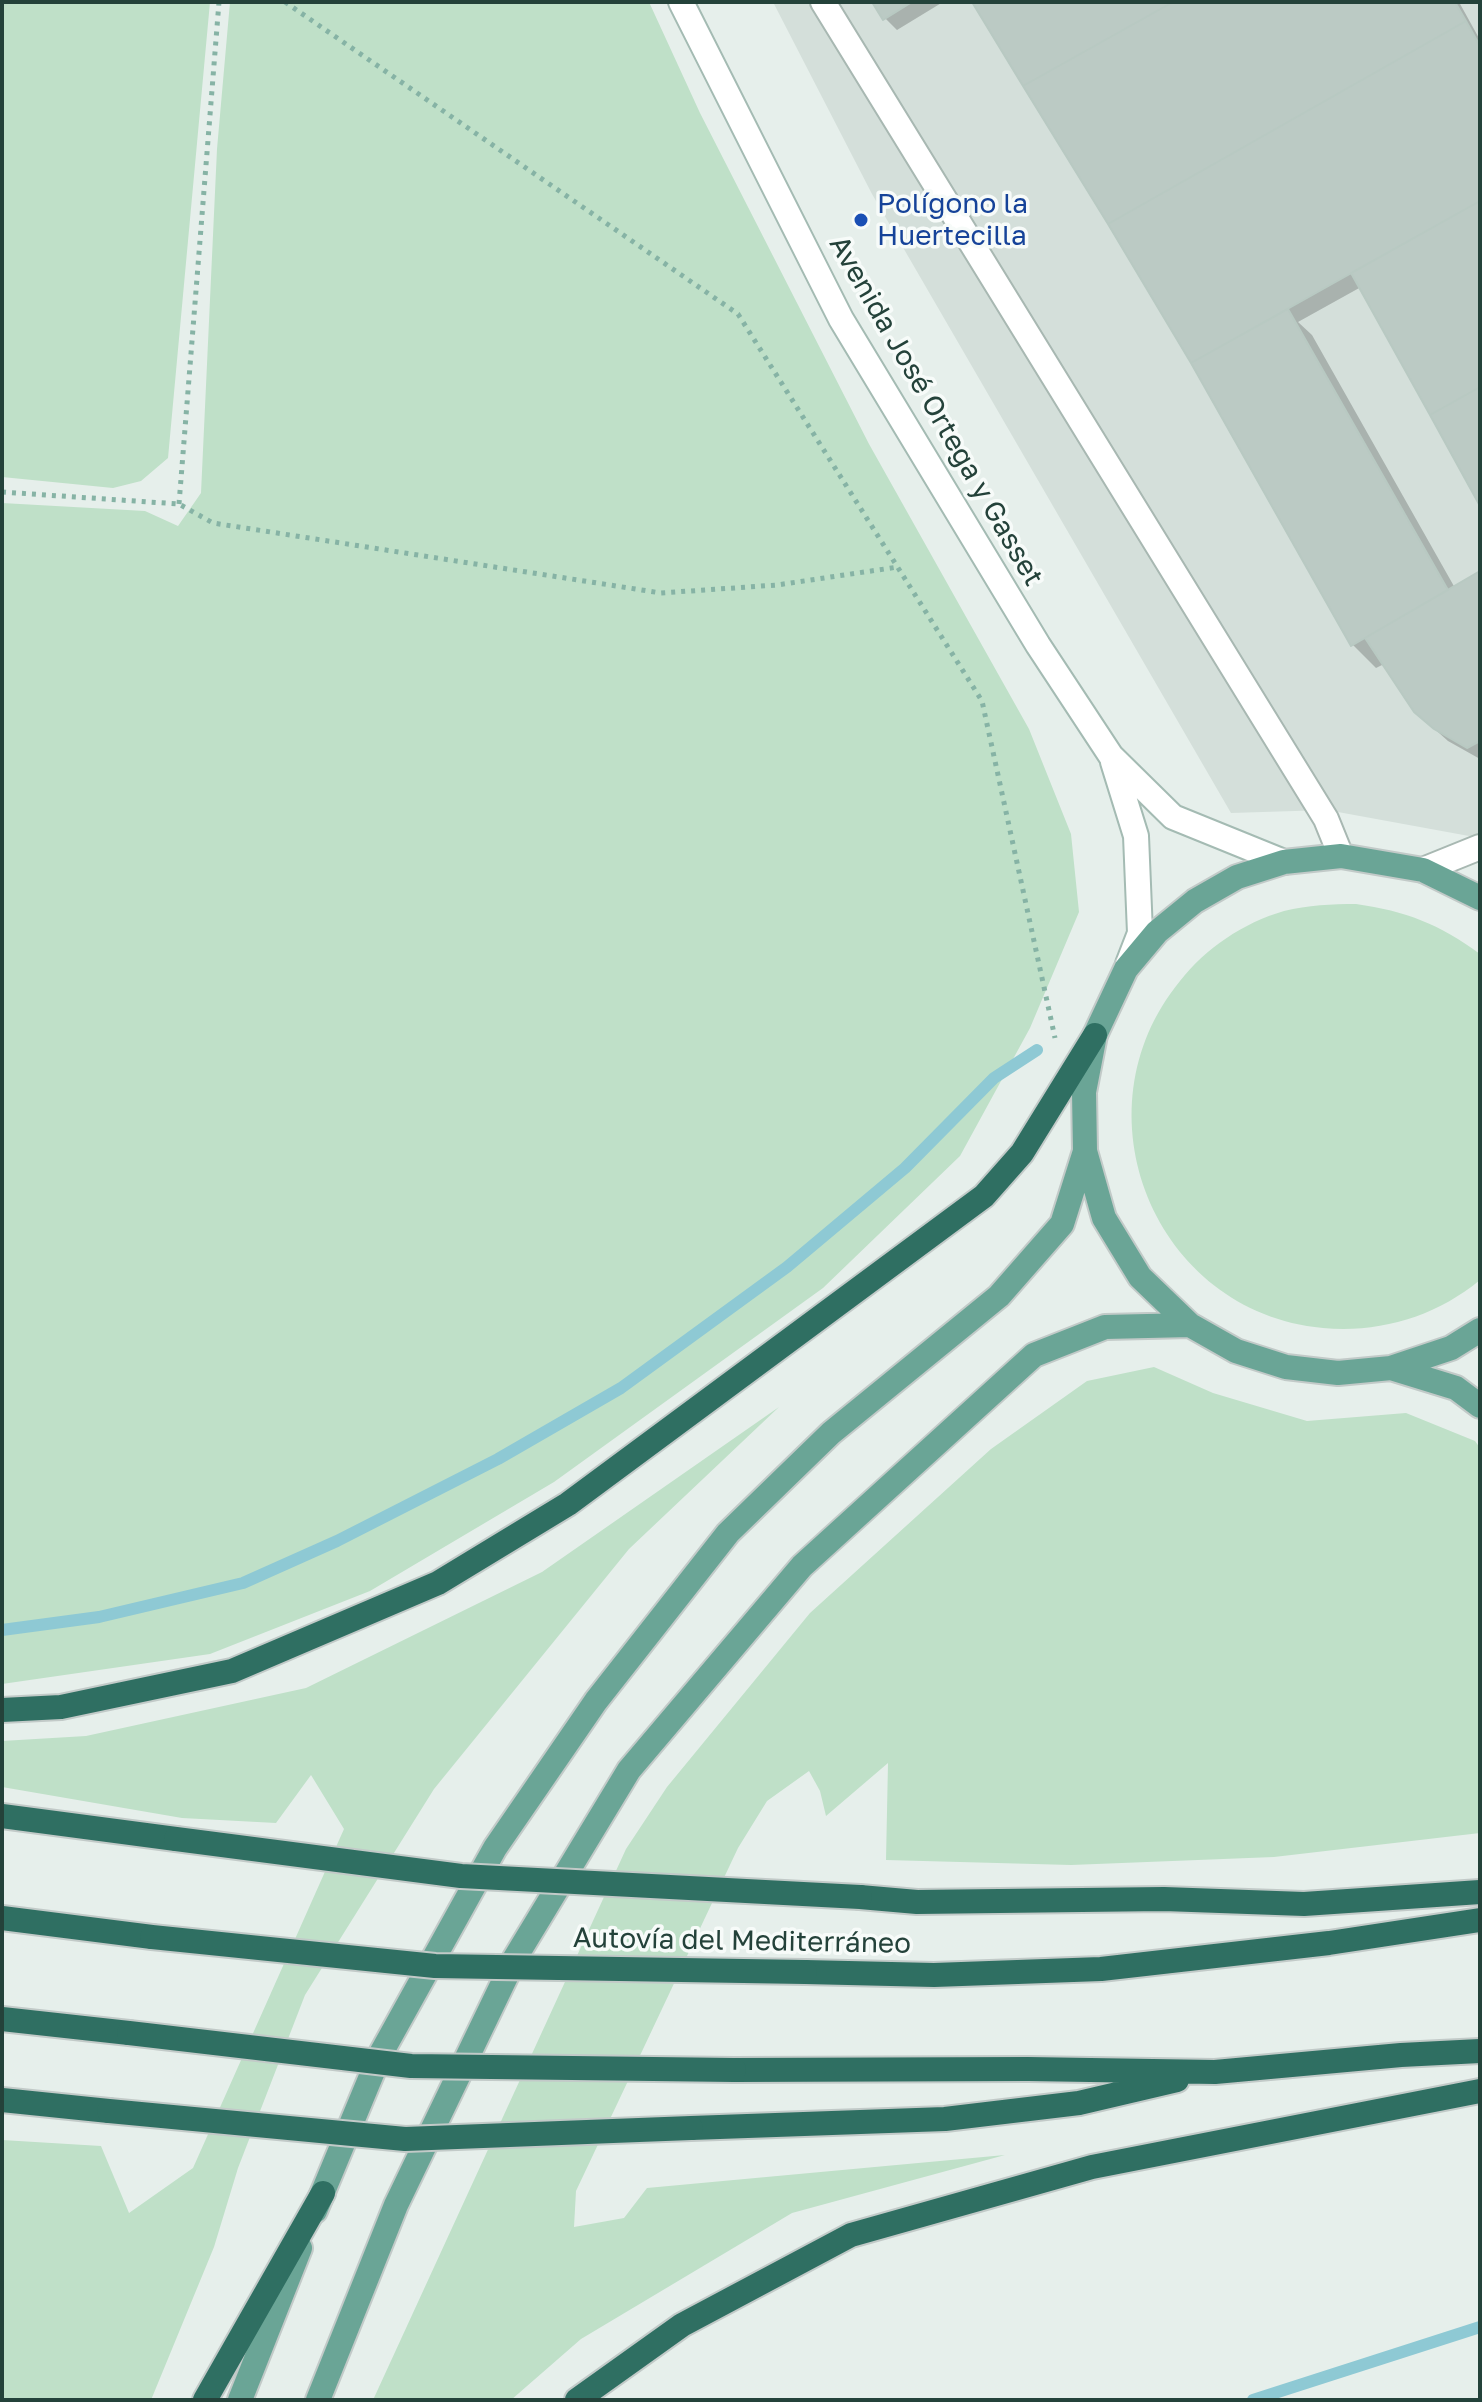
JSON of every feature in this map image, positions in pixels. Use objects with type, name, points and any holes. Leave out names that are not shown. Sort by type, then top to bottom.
[{"type":"highway","points":[[2,1710],[61,1707],[232,1671],[438,1583],[568,1504],[984,1196],[1022,1153],[1095,1035]]},
{"type":"highway","points":[[2,1816],[461,1876],[917,1902],[1164,1899],[1304,1904],[1480,1892]]},
{"type":"highway","name":"Autovía del Mediterráneo","points":[[2,1918],[435,1966],[934,1975],[1101,1969],[1329,1943],[1480,1920]]},
{"type":"highway","points":[[2,2019],[411,2066],[1215,2072],[1480,2051]]},
{"type":"highway","points":[[2,2100],[405,2139],[960,2117],[1079,2103],[1215,2072]]},
{"type":"highway","points":[[577,2400],[682,2325],[851,2235],[1092,2167],[1480,2091]]},
{"type":"highway","points":[[205,2400],[323,2193]]},
{"type":"main road","name":"Avenida José Ortega y Gasset","points":[[681,2],[841,319],[1038,645],[1111,756],[1173,817],[1284,862]]},
{"type":"main road","points":[[823,2],[1326,819],[1341,856]]},
{"type":"main road","name":"Avenida José Ortega y Gasset","points":[[1111,756],[1136,836],[1140,933],[1126,969]]},
{"type":"main road","points":[[1423,870],[1480,847]]},
{"type":"main road","points":[[1480,898],[1423,870],[1341,856],[1284,862],[1237,877],[1195,901],[1157,932],[1126,969],[1095,1035],[1084,1092],[1085,1151],[1104,1218],[1140,1277],[1190,1325],[1236,1351],[1286,1367],[1338,1373],[1391,1368],[1451,1348],[1480,1330]]},
{"type":"main road","points":[[240,2400],[379,2057],[495,1848],[596,1701],[728,1533],[831,1433],[999,1296],[1062,1224],[1085,1151]]},
{"type":"main road","points":[[318,2400],[396,2205],[515,1958],[629,1770],[802,1566],[1034,1355],[1105,1327],[1190,1325]]},
{"type":"main road","points":[[1391,1368],[1456,1388],[1480,1406]]},
{"type":"path","points":[[179,504],[219,2]]},
{"type":"path","points":[[285,2],[738,314],[982,701],[1064,1082]]},
{"type":"path","points":[[2,492],[179,504],[213,523],[661,593],[777,585],[898,567]]},
{"type":"shaded area","points":[[773,2],[1480,2],[1480,838],[1327,810],[1231,813],[872,194]]},
{"type":"green space","points":[[2,2],[210,2],[168,458],[141,481],[113,488],[2,477]]},
{"type":"green space","points":[[230,2],[649,2],[700,113],[869,444],[1029,729],[1071,834],[1079,912],[1030,1028],[960,1156],[823,1288],[554,1482],[370,1591],[210,1654],[2,1684],[2,503],[145,511],[178,526],[201,493],[217,149]]},
{"type":"green space","points":[[1356,904],[1421,920],[1480,954],[1480,1280],[1444,1304],[1406,1320],[1365,1328],[1323,1328],[1264,1314],[1214,1285],[1175,1245],[1148,1197],[1134,1144],[1133,1088],[1148,1033],[1180,981],[1201,958],[1226,938],[1269,916],[1302,907]]},
{"type":"green space","points":[[1154,1367],[1213,1393],[1307,1421],[1406,1413],[1475,1441],[1480,1448],[1480,1833],[1274,1857],[1071,1865],[886,1860],[888,1763],[826,1816],[820,1791],[809,1771],[767,1801],[738,1848],[576,2191],[574,2227],[624,2218],[647,2188],[1005,2155],[792,2213],[581,2339],[511,2400],[373,2400],[626,1849],[667,1787],[810,1613],[991,1449],[1087,1381]]},
{"type":"green space","points":[[779,1407],[629,1549],[434,1789],[305,1995],[238,2168],[214,2247],[151,2400],[2,2400],[2,2140],[101,2146],[129,2213],[193,2168],[344,1829],[311,1775],[276,1823],[182,1818],[2,1787],[2,1741],[86,1736],[306,1688],[542,1572]]},
{"type":"building","points":[[872,2],[912,2],[883,20]]},
{"type":"building","points":[[972,2],[1173,2],[1023,86]]},
{"type":"building","points":[[1173,2],[1455,2],[1466,21],[1108,224],[1023,86]]},
{"type":"building","points":[[1466,21],[1480,46],[1480,201],[1191,363],[1108,224]]},
{"type":"building","points":[[1480,201],[1480,387],[1430,415],[1351,273]]},
{"type":"building","points":[[1288,309],[1448,590],[1351,646],[1191,363]]},
{"type":"building","points":[[1480,387],[1480,506],[1430,415]]},
{"type":"building","points":[[1480,571],[1480,741],[1467,748],[1434,729],[1414,712],[1365,638]]},
{"type":"waterway","points":[[2,1630],[99,1617],[243,1583],[337,1541],[498,1459],[621,1388],[787,1267],[905,1168],[994,1078],[1037,1050]]},
{"type":"waterway","points":[[1253,2400],[1480,2327]]},
{"type":"place","name":"Polígono la Huertecilla","points":[[861,220]]}]
